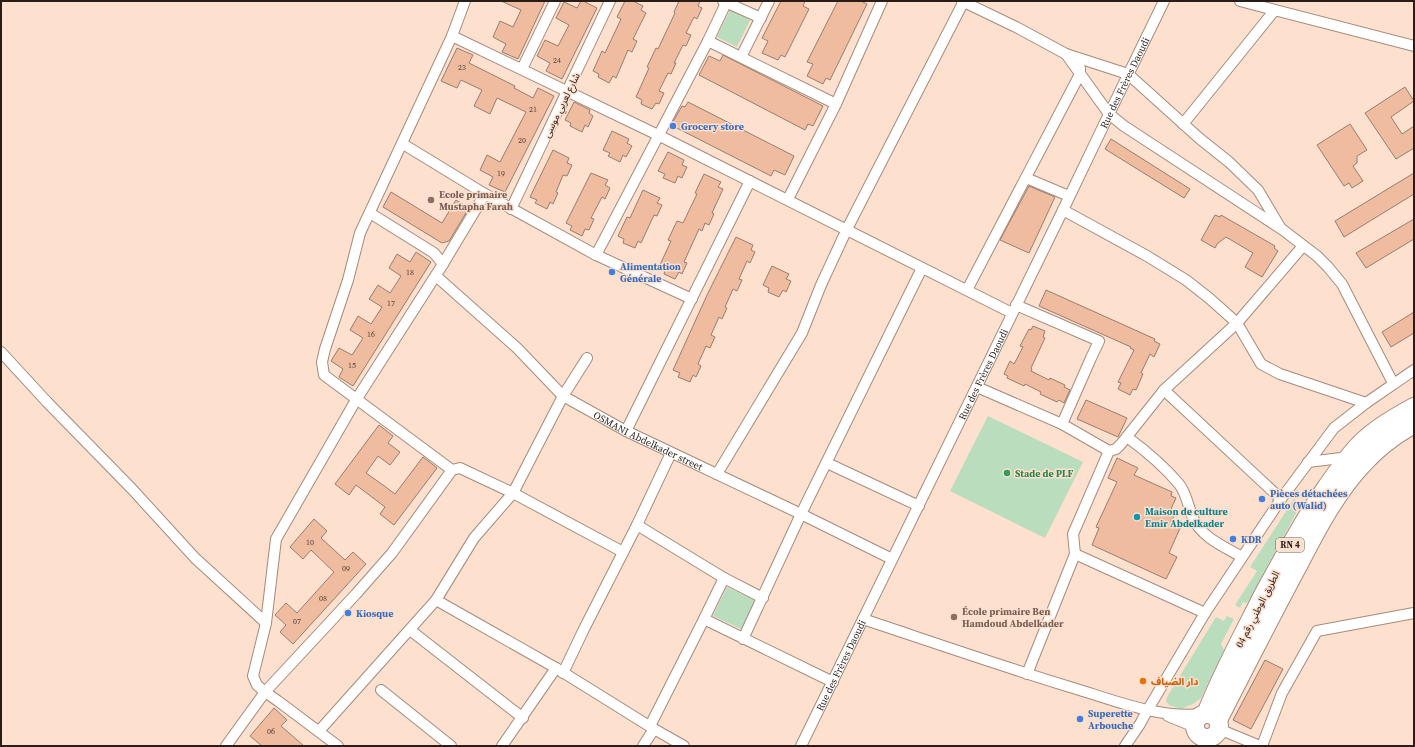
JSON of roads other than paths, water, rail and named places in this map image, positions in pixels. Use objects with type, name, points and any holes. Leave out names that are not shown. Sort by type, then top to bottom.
[{"type":"highway","name":"الطريق الوطني رقم 04","points":[[1205,730],[1211,700],[1233,654],[1279,565],[1334,475],[1367,438],[1378,429],[1414,407]]},
{"type":"highway","name":"الطريق الوطني رقم 04","points":[[1205,730],[1315,534],[1336,500],[1361,465],[1389,440],[1414,424]]},
{"type":"street","points":[[452,470],[324,375],[322,362],[348,280],[360,233],[403,144],[452,36],[465,1]]},
{"type":"street","points":[[522,69],[555,1]]},
{"type":"street","name":"شارع لعربي موسى","points":[[511,209],[610,1]]},
{"type":"street","points":[[741,57],[769,1]]},
{"type":"street","points":[[788,200],[836,104],[882,1]]},
{"type":"street","points":[[717,474],[802,333],[821,285],[847,229],[963,1],[1066,54],[1128,74],[1183,124],[1229,162],[1258,190],[1283,230]]},
{"type":"street","name":"Rue des Frères Daoudi","points":[[801,746],[1164,1]]},
{"type":"street","points":[[1240,1],[1414,46]]},
{"type":"street","points":[[596,255],[708,41],[724,2],[761,18]]},
{"type":"street","points":[[1183,124],[1274,10]]},
{"type":"street","points":[[452,36],[658,135],[967,290],[1100,342],[1091,358],[1062,424]]},
{"type":"street","points":[[708,41],[836,104]]},
{"type":"street","points":[[1066,54],[1109,114],[1124,126],[1283,230],[1328,267],[1342,284],[1394,383]]},
{"type":"street","points":[[967,290],[1080,74],[1080,58]]},
{"type":"street","points":[[403,144],[511,209],[596,255],[692,299]]},
{"type":"street","points":[[1026,178],[1069,196]]},
{"type":"street","points":[[626,431],[750,181]]},
{"type":"street","points":[[338,746],[264,692],[257,685],[253,676],[266,624],[276,539],[356,400],[436,276],[485,194]]},
{"type":"street","points":[[1063,210],[1147,256],[1186,280],[1237,323],[1262,364],[1280,374],[1366,402]]},
{"type":"street","points":[[370,213],[434,253],[443,264]]},
{"type":"street","points":[[1027,674],[1075,554],[1073,534],[1109,452],[1116,449],[1127,437],[1164,390],[1237,323],[1303,246]]},
{"type":"street","points":[[743,639],[801,514],[922,268]]},
{"type":"street","name":"OSMANI Abdelkader street","points":[[436,276],[517,348],[563,396],[626,431],[892,559]]},
{"type":"street","points":[[1,352],[47,402],[132,489],[195,558],[266,624]]},
{"type":"street","points":[[319,732],[436,600],[474,538],[513,493],[563,396],[587,358]]},
{"type":"street","points":[[1125,746],[1242,557],[1281,499],[1334,428],[1366,402],[1414,370]]},
{"type":"street","points":[[977,386],[1062,424],[1109,452]]},
{"type":"street","points":[[1164,390],[1281,499]]},
{"type":"street","points":[[1127,437],[1152,456],[1180,485],[1194,520],[1201,530],[1210,539],[1242,557]]},
{"type":"street","points":[[502,746],[559,670],[584,629],[637,525],[671,453]]},
{"type":"street","points":[[1308,462],[1349,457]]},
{"type":"street","points":[[827,462],[919,506]]},
{"type":"street","points":[[226,746],[264,692],[356,594],[392,553],[452,470],[460,468],[513,493],[623,552]]},
{"type":"street","points":[[637,525],[724,578],[763,598]]},
{"type":"street","points":[[1075,554],[1206,613]]},
{"type":"street","points":[[643,746],[724,578]]},
{"type":"street","points":[[436,600],[559,670],[684,746]]},
{"type":"street","points":[[863,620],[1027,674],[1163,714],[1205,730],[1261,746],[1282,693],[1317,631],[1414,613]]},
{"type":"street","points":[[704,619],[833,682]]},
{"type":"street","points":[[410,630],[523,718]]},
{"type":"street","points":[[381,690],[451,746]]},
{"type":"street","points":[[1163,714],[1194,715],[1205,730]]},
{"type":"place","name":"Grocery store","points":[[673,126]]},
{"type":"place","name":"Ecole primaire Mustapha Farah","points":[[431,200]]},
{"type":"place","name":"Alimentation Générale","points":[[612,272]]},
{"type":"place","name":"Stade de PLF","points":[[1007,473]]},
{"type":"place","name":"Pièces détachées auto (Walid)","points":[[1262,499]]},
{"type":"place","name":"Maison de culture Emir Abdelkader","points":[[1137,517]]},
{"type":"place","name":"KDR","points":[[1233,539]]},
{"type":"place","name":"Kiosque","points":[[348,613]]},
{"type":"place","name":"École primaire Ben Hamdoud Abdelkader","points":[[954,617]]},
{"type":"place","name":"دار الضياف","points":[[1143,681]]},
{"type":"place","name":"Superette Arbouche","points":[[1080,719]]}]
